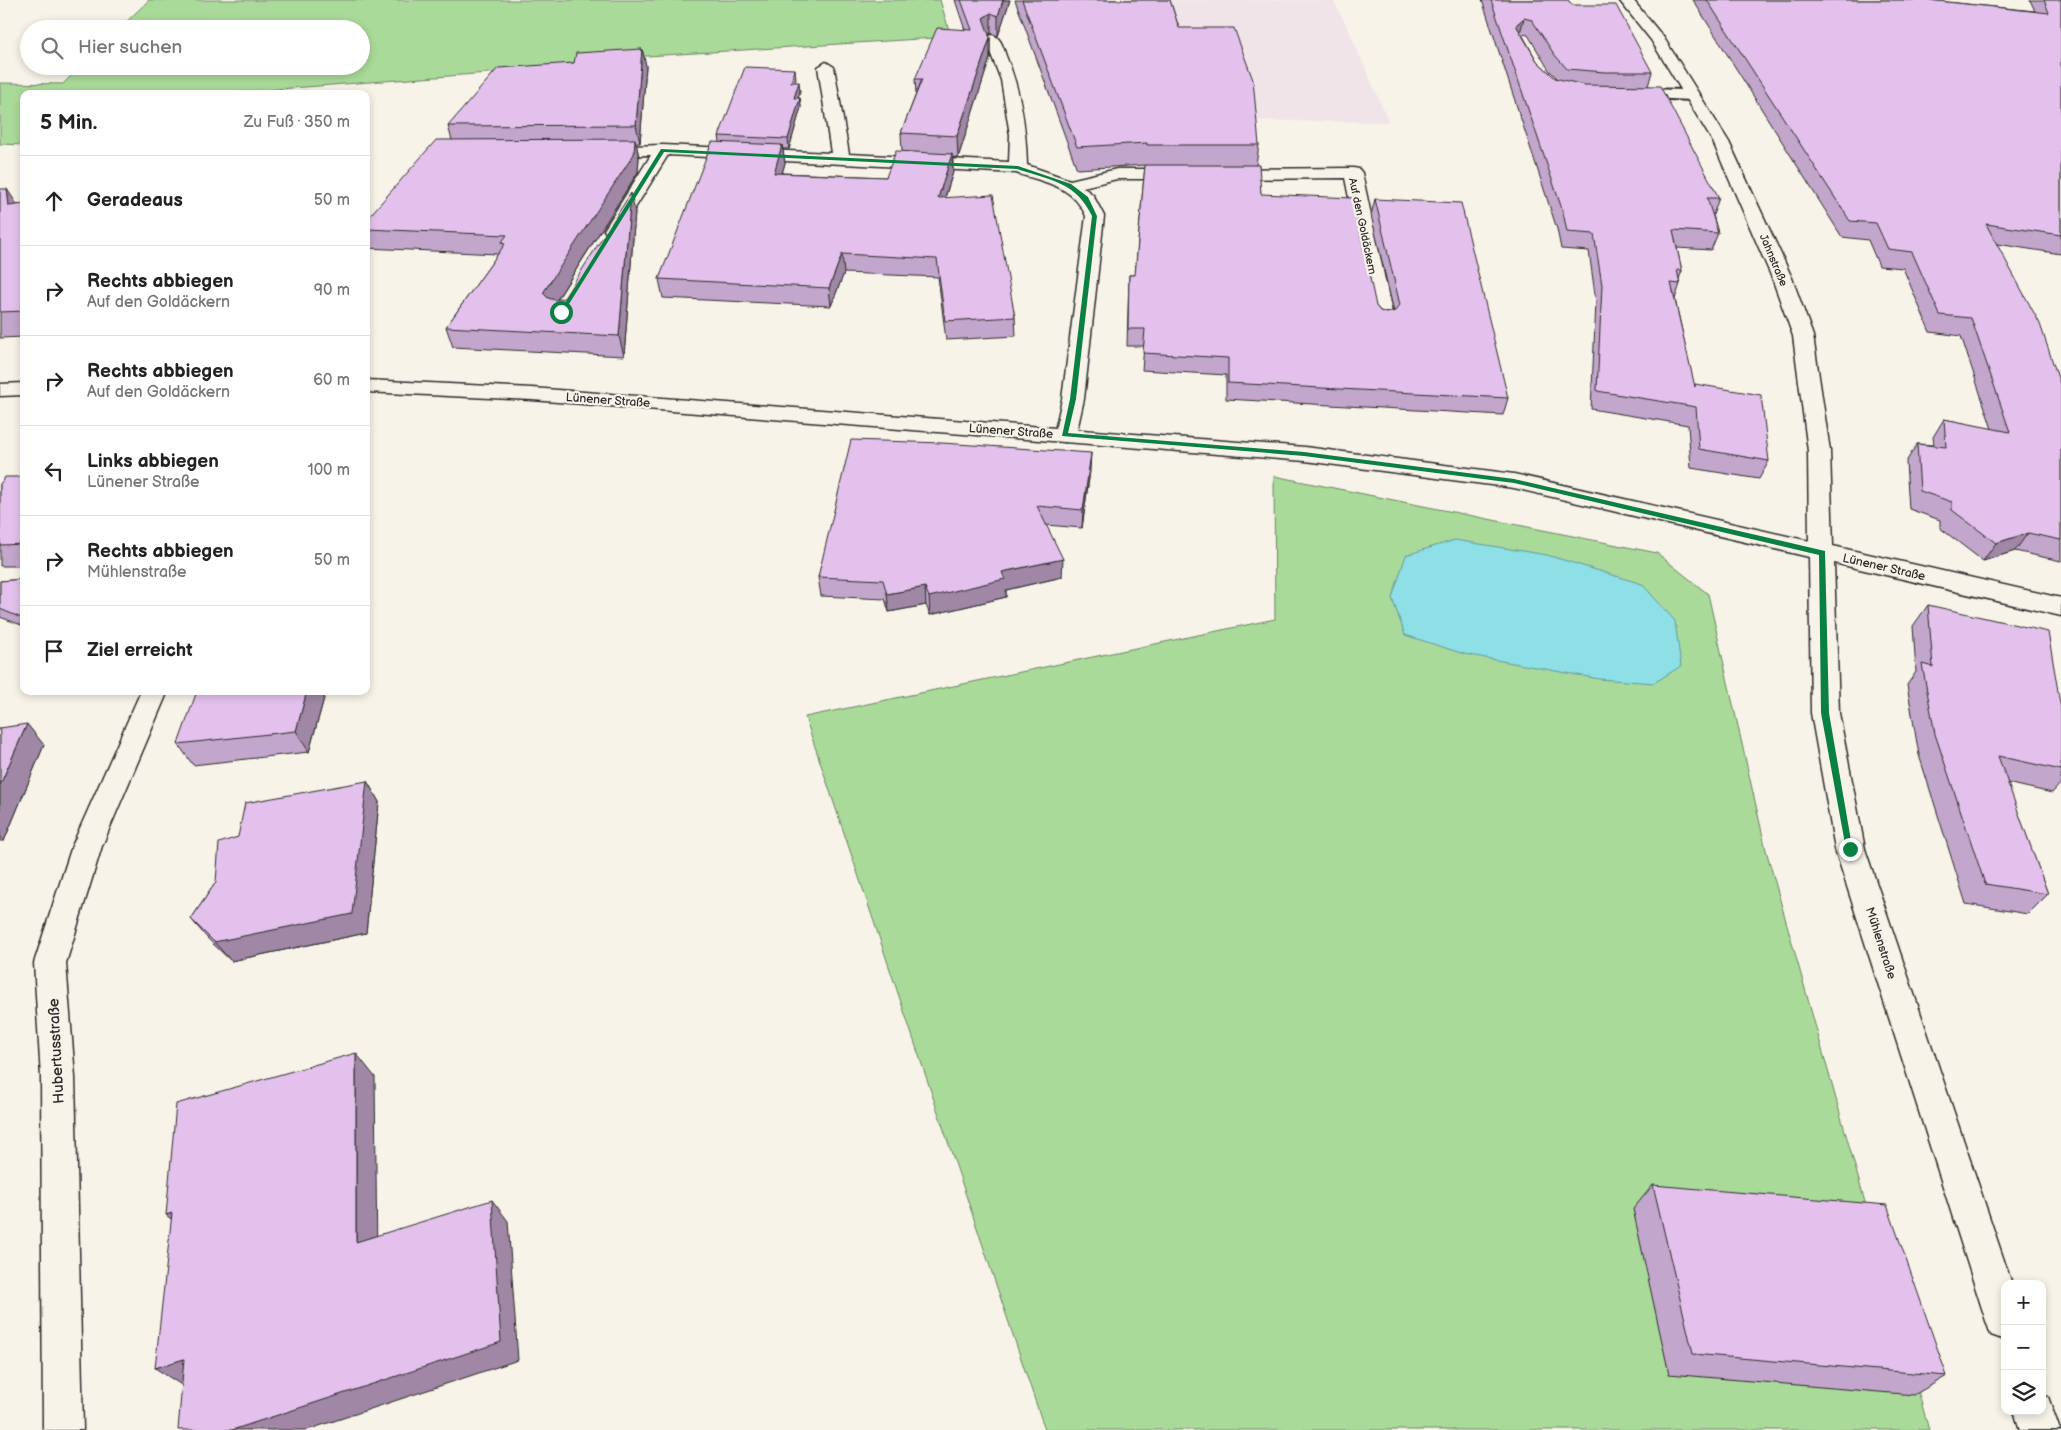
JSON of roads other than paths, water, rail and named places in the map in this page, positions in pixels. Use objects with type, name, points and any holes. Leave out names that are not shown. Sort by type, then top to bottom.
[{"type":"main road","name":"Jahnstraße","points":[[1626,0],[1657,38],[1720,142],[1782,278],[1803,336],[1820,451],[1823,553]]},
{"type":"main road","points":[[992,39],[1009,80],[1018,135],[1018,168]]},
{"type":"main road","points":[[826,67],[841,160]]},
{"type":"main road","points":[[602,248],[662,150]]},
{"type":"main road","points":[[585,151],[662,150],[1018,168],[1070,185],[1087,198],[1095,216],[1074,389],[1065,435]]},
{"type":"main road","name":"Auf den Goldäckern","points":[[1070,185],[1117,174],[1353,173],[1384,322]]},
{"type":"main road","name":"Lünener Straße","points":[[370,386],[532,394],[1304,454],[1514,481],[2061,607]]},
{"type":"main road","points":[[0,390],[20,389]]},
{"type":"main road","name":"Mühlenstraße","points":[[1823,553],[1825,713],[1850,849],[2001,1310]]},
{"type":"main road","name":"Hubertusstraße","points":[[63,1430],[58,1077],[50,963],[88,846],[153,695]]},
{"type":"main road","points":[[2035,1415],[2040,1430]]},
{"type":"lane","points":[[1616,94],[1692,95]]},
{"type":"water","points":[[1455,540],[1547,555],[1642,584],[1675,621],[1681,666],[1654,683],[1599,679],[1464,654],[1405,635],[1392,598],[1406,555]]}]
